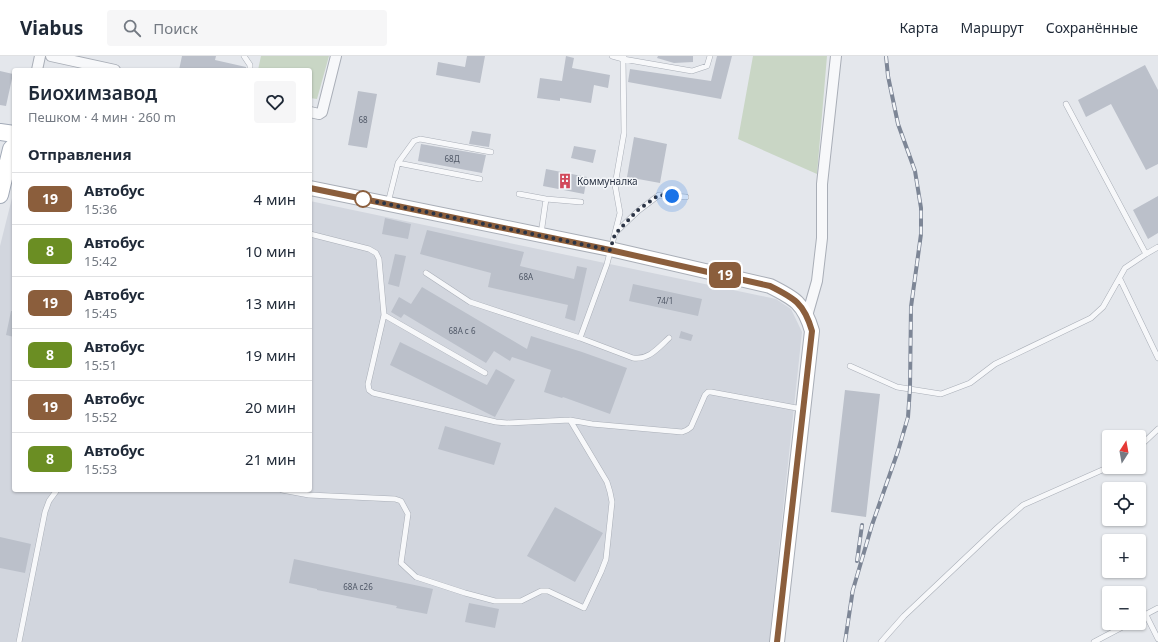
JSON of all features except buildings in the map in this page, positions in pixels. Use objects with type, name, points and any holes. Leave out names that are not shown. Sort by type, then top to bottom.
[{"type":"main road","points":[[0,132],[12,134]]},
{"type":"main road","points":[[0,194],[12,149]]},
{"type":"main road","points":[[312,188],[540,235],[770,286],[788,295],[796,302],[808,316],[812,331],[776,642]]},
{"type":"street","points":[[37,68],[40,56]]},
{"type":"street","points":[[51,56],[106,68]]},
{"type":"street","points":[[312,112],[318,114],[322,112],[336,56]]},
{"type":"street","points":[[808,316],[818,274],[822,238],[822,184],[836,56]]},
{"type":"lane","points":[[244,56],[250,65],[250,68]]},
{"type":"lane","points":[[612,56],[624,57],[692,72],[707,66],[710,56]]},
{"type":"lane","points":[[580,338],[607,264],[620,213],[615,185],[624,133],[624,57]]},
{"type":"lane","points":[[1066,104],[1146,254]]},
{"type":"lane","points":[[388,204],[398,163],[414,141],[420,139],[491,152]]},
{"type":"lane","points":[[398,163],[480,179]]},
{"type":"lane","points":[[519,194],[546,199],[581,202]]},
{"type":"lane","points":[[615,234],[638,210],[659,195],[686,197]]},
{"type":"lane","points":[[540,235],[546,199]]},
{"type":"lane","points":[[312,235],[369,249],[376,253],[379,259],[384,315],[368,384],[369,390],[373,393],[496,422],[507,423],[570,420],[592,424],[682,432],[691,427],[705,395],[708,392],[803,410]]},
{"type":"lane","points":[[850,366],[897,387],[941,394],[970,383],[995,364],[1091,318],[1102,307],[1120,280],[1125,268],[1158,247]]},
{"type":"lane","points":[[426,274],[470,302],[580,338],[633,358],[641,359],[648,356],[669,338]]},
{"type":"lane","points":[[1120,280],[1158,358]]},
{"type":"lane","points":[[384,315],[485,373]]},
{"type":"lane","points":[[293,492],[309,495],[396,499],[401,501],[408,514],[401,563],[416,577],[495,601],[521,601],[541,591],[548,591],[584,608],[606,559],[612,502],[607,482],[570,420]]},
{"type":"lane","points":[[1146,440],[1158,429]]},
{"type":"lane","points":[[881,642],[904,616],[1023,505],[1102,470]]},
{"type":"lane","points":[[19,642],[45,512],[49,501],[56,492]]},
{"type":"lane","points":[[1158,608],[1146,615],[1158,639]]},
{"type":"lane","points":[[1094,642],[1117,630]]},
{"type":"shaded area","points":[[12,198],[12,492],[312,492],[312,201],[776,299],[791,309],[802,332],[769,642],[0,642],[0,246]]},
{"type":"green space","points":[[261,56],[329,56],[317,99],[312,98],[312,68],[258,68]]},
{"type":"green space","points":[[753,56],[827,56],[817,174],[738,139]]},
{"type":"railway","points":[[852,593],[872,525],[898,451],[908,417],[910,388],[911,307],[921,234],[921,208],[915,171],[898,124],[888,76],[886,56]]},
{"type":"railway","points":[[857,561],[862,525]]},
{"type":"railway","points":[[845,642],[853,589]]},
{"type":"bus line","name":"19","points":[[312,188],[540,235],[770,286],[788,295],[802,307],[808,316],[812,331],[777,642]]},
{"type":"place","name":"Коммуналка","points":[[565,181]]},
{"type":"route","points":[[363,199],[610,250],[615,234],[638,210],[659,195],[672,196]]}]
